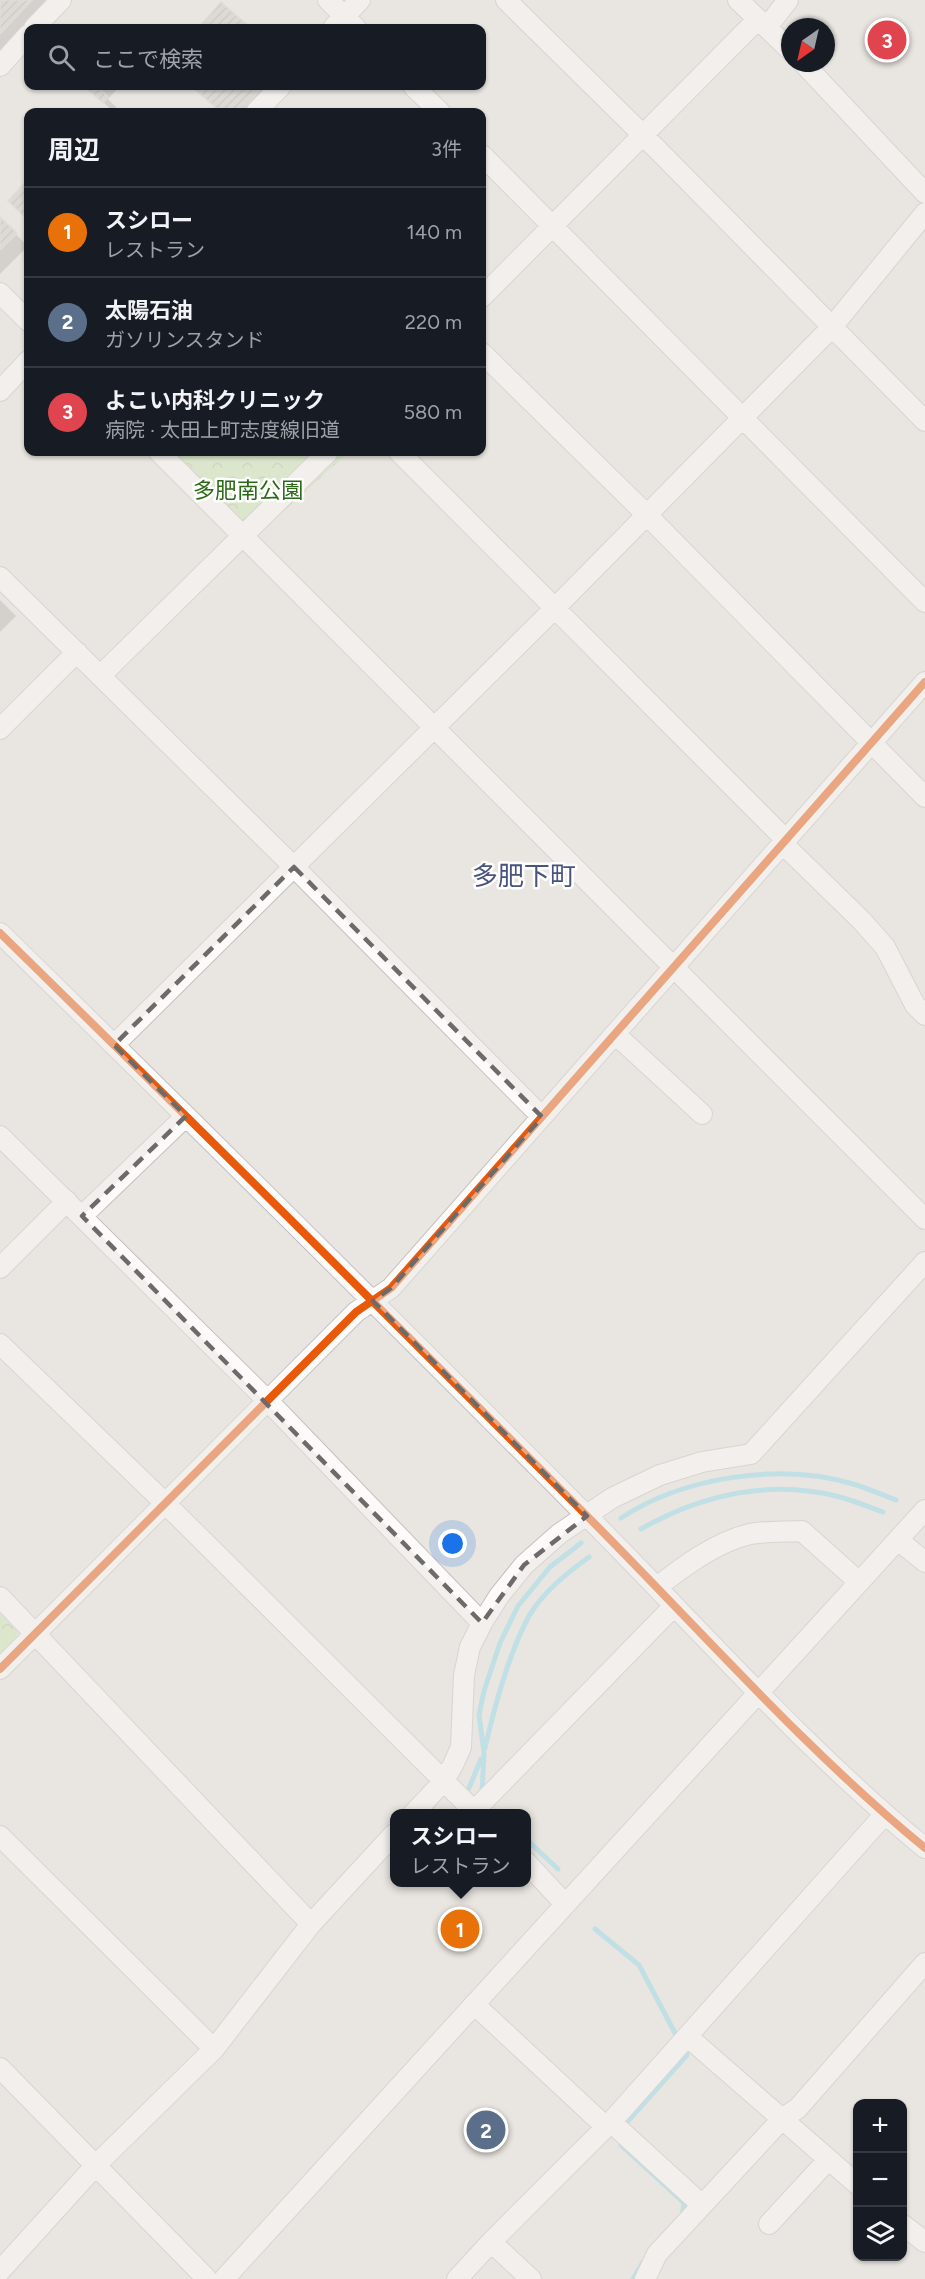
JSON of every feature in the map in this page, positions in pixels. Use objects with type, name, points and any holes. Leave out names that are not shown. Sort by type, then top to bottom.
[{"type":"street","points":[[38,24],[61,0]]},
{"type":"street","points":[[328,0],[345,24],[360,0]]},
{"type":"street","points":[[506,0],[925,420]]},
{"type":"street","points":[[738,0],[781,41]]},
{"type":"street","points":[[486,293],[643,135],[788,0]]},
{"type":"street","points":[[0,66],[24,39]]},
{"type":"street","points":[[811,72],[925,193]]},
{"type":"street","points":[[260,108],[277,90]]},
{"type":"street","points":[[417,90],[436,108]]},
{"type":"street","points":[[486,159],[925,602]]},
{"type":"street","points":[[114,1045],[555,608],[832,327],[925,213]]},
{"type":"street","points":[[0,293],[24,317]]},
{"type":"street","points":[[486,357],[646,514],[925,797]]},
{"type":"street","points":[[0,391],[24,365]]},
{"type":"street","points":[[163,456],[925,1219]]},
{"type":"street","points":[[101,675],[324,456]]},
{"type":"street","points":[[403,456],[862,921],[885,947],[915,1005],[925,1015]]},
{"type":"street","points":[[0,577],[294,867],[542,1117]]},
{"type":"street","points":[[0,729],[77,652]]},
{"type":"street","points":[[0,1670],[356,1312],[392,1288],[925,682]]},
{"type":"street","points":[[0,933],[373,1301],[759,1693],[885,1814],[925,1848]]},
{"type":"street","points":[[615,1034],[702,1114]]},
{"type":"street","points":[[82,1216],[186,1116]]},
{"type":"street","points":[[0,1136],[268,1401],[482,1623]]},
{"type":"street","points":[[0,1268],[67,1201]]},
{"type":"street","points":[[418,1809],[443,1782],[461,1747],[464,1675],[471,1647],[482,1623],[499,1596],[524,1565],[559,1534],[612,1498],[660,1474],[702,1462],[751,1454],[925,1262]]},
{"type":"street","points":[[0,1344],[166,1504],[473,1809]]},
{"type":"street","points":[[224,2279],[925,1510]]},
{"type":"street","points":[[657,1587],[726,1542],[752,1534],[802,1531],[860,1582]]},
{"type":"street","points":[[898,1540],[925,1562]]},
{"type":"street","points":[[0,1597],[311,1924]]},
{"type":"street","points":[[479,1809],[674,1606]]},
{"type":"street","points":[[457,2279],[609,2125],[885,1814]]},
{"type":"street","points":[[0,1836],[214,2049]]},
{"type":"street","points":[[0,2271],[96,2165],[214,2049],[311,1924],[390,1838]]},
{"type":"street","points":[[531,1867],[565,1904]]},
{"type":"street","points":[[645,2279],[657,2254],[782,2119],[798,2108],[925,1963]]},
{"type":"street","points":[[474,2004],[702,2205]]},
{"type":"street","points":[[688,2037],[853,2181]]},
{"type":"street","points":[[0,2068],[207,2279]]},
{"type":"street","points":[[769,2224],[828,2160]]},
{"type":"street","points":[[907,2227],[925,2242]]},
{"type":"street","points":[[491,2242],[531,2279]]},
{"type":"highlighted area","points":[[294,867],[542,1117],[391,1288],[373,1301],[587,1516],[524,1565],[482,1623],[82,1216],[186,1116],[114,1045]]},
{"type":"green space","name":"多肥南公園","points":[[161,456],[345,456],[246,545]]},
{"type":"green space","points":[[0,1614],[18,1632],[15,1644],[0,1658]]},
{"type":"building","points":[[0,0],[32,0],[0,34]]},
{"type":"building","points":[[221,2],[246,24],[202,24]]},
{"type":"building","points":[[88,90],[101,90],[108,97],[103,103]]},
{"type":"building","points":[[196,90],[260,90],[244,108],[216,108]]},
{"type":"building","points":[[24,183],[24,216],[8,201]]},
{"type":"building","points":[[0,217],[17,233],[0,250]]},
{"type":"waterway","points":[[621,1518],[673,1492],[733,1477],[764,1474],[825,1477],[896,1500]]},
{"type":"waterway","points":[[641,1529],[664,1517],[713,1499],[763,1490],[788,1489],[814,1492],[846,1499],[883,1512]]},
{"type":"waterway","points":[[482,1794],[484,1753],[479,1715],[484,1691],[500,1643],[518,1606],[550,1567],[581,1543]]},
{"type":"waterway","points":[[485,1748],[503,1680],[529,1616],[548,1591],[589,1557]]},
{"type":"waterway","points":[[469,1788],[481,1759]]},
{"type":"waterway","points":[[531,1844],[558,1869]]},
{"type":"waterway","points":[[595,1929],[639,1965],[676,2035]]},
{"type":"waterway","points":[[628,2121],[687,2055],[685,2050]]},
{"type":"waterway","points":[[621,2145],[684,2203],[682,2217]]},
{"type":"waterway","points":[[633,2279],[643,2262]]},
{"type":"cycle path","points":[[0,1669],[356,1312],[391,1288],[925,682]]},
{"type":"cycle path","points":[[0,933],[627,1556],[793,1727],[836,1769],[925,1848]]},
{"type":"place","name":"よこい内科クリニック","points":[[887,40]]},
{"type":"place","name":"スシロー","points":[[460,1929]]},
{"type":"place","name":"太陽石油","points":[[486,2130]]},
{"type":"district","name":"多肥下町","points":[[524,876]]}]
